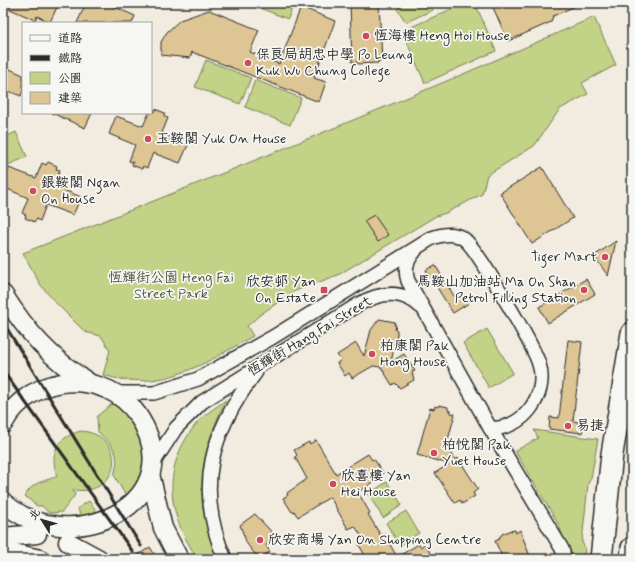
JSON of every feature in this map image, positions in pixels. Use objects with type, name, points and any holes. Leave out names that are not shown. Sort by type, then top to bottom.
[{"type":"main road","points":[[3,294],[31,334],[47,352],[66,368],[88,382],[115,393],[134,410],[143,423],[149,438],[152,471],[163,528],[179,559]]},
{"type":"main road","points":[[601,559],[612,454],[632,333]]},
{"type":"main road","points":[[3,424],[8,414],[25,397],[46,386],[61,382],[88,382]]},
{"type":"main road","points":[[3,502],[24,526],[37,534],[68,542],[84,541],[99,537],[123,524],[141,503],[152,471]]},
{"type":"main road","points":[[3,537],[37,534]]},
{"type":"main road","points":[[68,542],[99,559]]},
{"type":"main road","points":[[631,559],[632,548]]},
{"type":"main road","points":[[3,553],[18,554],[40,559]]},
{"type":"street","name":"恆輝街 Hang Fai Street","points":[[115,393],[154,393],[198,379],[273,337],[432,238],[443,235],[455,235],[465,240],[473,250],[510,309],[540,365],[540,387],[537,398],[529,411],[522,418],[507,427],[490,428]]},
{"type":"street","name":"恆輝街 Hang Fai Street","points":[[419,246],[408,260],[406,275],[426,311]]},
{"type":"street","name":"恆輝街 Hang Fai Street","points":[[152,471],[176,428],[187,415],[202,402],[371,297],[385,294],[398,294],[409,298],[426,311]]},
{"type":"street","points":[[426,311],[490,428],[562,549],[565,559]]},
{"type":"street","points":[[225,559],[212,518],[209,491],[210,468],[218,438],[224,423],[240,392],[260,365]]},
{"type":"green space","points":[[247,3],[294,3],[288,19]]},
{"type":"green space","points":[[406,3],[431,3],[433,10],[406,22],[397,9]]},
{"type":"green space","points":[[465,3],[475,3],[496,51],[425,83],[402,31]]},
{"type":"green space","name":"恆輝街公園 Heng Fai Street Park","points":[[594,17],[616,65],[582,83],[588,94],[560,109],[534,146],[487,175],[482,194],[446,213],[436,216],[338,275],[295,291],[261,314],[247,326],[253,336],[200,365],[182,373],[163,378],[144,380],[124,380],[103,375],[110,350],[101,336],[85,332],[54,301],[40,284],[23,253],[381,109]]},
{"type":"green space","points":[[206,60],[251,78],[240,104],[195,87]]},
{"type":"green space","points":[[255,80],[301,98],[290,125],[245,107]]},
{"type":"green space","points":[[16,132],[27,157],[3,167],[3,138]]},
{"type":"green space","points":[[487,329],[513,373],[489,388],[463,343]]},
{"type":"green space","points":[[226,400],[209,441],[202,479],[202,498],[205,517],[210,538],[218,559],[198,559],[180,527],[172,494],[173,477],[176,461],[183,444],[193,428],[204,416]]},
{"type":"green space","points":[[112,404],[123,409],[137,429],[147,448],[145,478],[127,498],[114,475],[117,461],[114,450],[108,441],[98,432],[97,416]]},
{"type":"green space","points":[[534,430],[598,439],[591,478],[588,484],[582,542],[585,548],[584,559],[570,559],[559,525],[515,451],[538,438]]},
{"type":"green space","points":[[81,431],[96,435],[107,443],[112,453],[113,465],[110,475],[102,484],[89,490],[73,490],[75,495],[62,512],[49,513],[42,506],[37,506],[25,496],[35,484],[57,476],[54,460],[57,447],[66,437]]},
{"type":"green space","points":[[387,482],[402,505],[383,518],[368,494]]},
{"type":"green space","points":[[89,501],[96,510],[90,516],[80,516],[78,508]]},
{"type":"green space","points":[[406,511],[419,533],[400,546],[386,523]]},
{"type":"building","points":[[3,3],[59,3],[50,22],[37,16],[35,20],[3,6]]},
{"type":"building","points":[[86,3],[106,3],[135,16],[132,22],[77,22]]},
{"type":"building","name":"恆海樓 Heng Hoi House","points":[[350,3],[379,3],[382,61],[378,61],[378,63],[357,64],[357,62],[352,62]]},
{"type":"building","points":[[491,3],[582,3],[553,16],[551,22],[508,41]]},
{"type":"building","points":[[301,7],[335,21],[314,78],[326,82],[319,102],[192,52],[190,58],[161,55],[161,42],[167,32],[180,20],[209,10],[259,30],[250,52],[279,64]]},
{"type":"building","points":[[3,66],[22,75],[21,96],[3,89]]},
{"type":"building","name":"玉鞍閣 Yuk On House","points":[[155,109],[165,113],[164,116],[168,118],[162,133],[188,145],[180,163],[153,153],[147,168],[143,166],[142,169],[132,165],[133,162],[129,161],[135,145],[109,134],[116,116],[143,126],[149,114],[152,114],[152,111],[154,112]]},
{"type":"building","points":[[54,114],[92,114],[85,128]]},
{"type":"building","name":"銀鞍閣 Ngan On House","points":[[48,162],[57,166],[56,169],[60,170],[54,186],[81,197],[73,215],[46,205],[40,221],[36,219],[35,222],[25,218],[26,215],[22,213],[28,198],[3,187],[3,183],[9,168],[36,178],[42,163],[46,165]]},
{"type":"building","points":[[542,167],[573,218],[532,244],[500,193]]},
{"type":"building","points":[[374,215],[388,235],[378,242],[364,221]]},
{"type":"building","points":[[616,241],[608,276],[594,256]]},
{"type":"building","points":[[435,265],[456,299],[464,295],[469,303],[453,313],[426,270]]},
{"type":"building","points":[[586,279],[595,294],[548,323],[539,307]]},
{"type":"building","name":"柏康閣 Pak Hong House","points":[[379,319],[395,322],[394,325],[396,325],[395,330],[397,330],[397,335],[391,362],[404,354],[415,371],[412,372],[414,380],[400,388],[395,383],[392,385],[381,367],[373,366],[352,378],[349,373],[345,376],[337,363],[341,360],[337,355],[356,343],[364,356],[371,330]]},
{"type":"building","points":[[568,340],[582,342],[573,421],[584,423],[582,433],[549,429],[550,417],[559,418]]},
{"type":"building","name":"柏悅閣 Pak Yuet House","points":[[439,405],[448,407],[448,410],[451,411],[451,413],[455,414],[446,447],[455,460],[458,458],[478,489],[473,493],[475,496],[462,504],[460,500],[455,503],[435,473],[449,464],[417,455],[430,408],[434,409],[435,406],[438,407]]},
{"type":"building","name":"欣喜樓 Yan Hei House","points":[[316,440],[336,474],[368,454],[372,460],[374,459],[383,473],[378,476],[380,478],[358,492],[370,513],[368,514],[381,536],[384,534],[397,557],[419,544],[420,547],[425,544],[434,559],[367,559],[359,545],[365,542],[355,526],[348,529],[330,497],[298,517],[294,511],[292,512],[283,498],[288,495],[287,493],[307,479],[295,457],[297,455],[294,450]]},
{"type":"building","points":[[255,514],[277,538],[266,545],[270,552],[259,559],[247,544],[240,525]]},
{"type":"building","points":[[515,530],[516,533],[520,530],[531,559],[503,559],[495,541],[500,539],[499,537],[502,534]]},
{"type":"building","points":[[150,547],[157,559],[132,559]]},
{"type":"railway","points":[[3,322],[141,546]]},
{"type":"railway","points":[[3,371],[133,552]]},
{"type":"place","name":"恆海樓 Heng Hoi House","points":[[366,36]]},
{"type":"place","name":"保良局胡忠中學 Po Leung Kuk Wu Chung College","points":[[248,63]]},
{"type":"place","name":"玉鞍閣 Yuk On House","points":[[148,139]]},
{"type":"place","name":"銀鞍閣 Ngan On House","points":[[33,191]]},
{"type":"place","name":"Tiger Mart","points":[[605,257]]},
{"type":"place","name":"欣安邨 Yan On Estate","points":[[324,290]]},
{"type":"place","name":"馬鞍山加油站 Ma On Shan Petrol Filling Station","points":[[584,290]]},
{"type":"place","name":"柏康閣 Pak Hong House","points":[[372,354]]},
{"type":"place","name":"易捷","points":[[568,426]]},
{"type":"place","name":"柏悅閣 Pak Yuet House","points":[[434,453]]},
{"type":"place","name":"欣喜樓 Yan Hei House","points":[[333,484]]},
{"type":"place","name":"欣安商場 Yan On Shopping Centre","points":[[260,540]]}]
